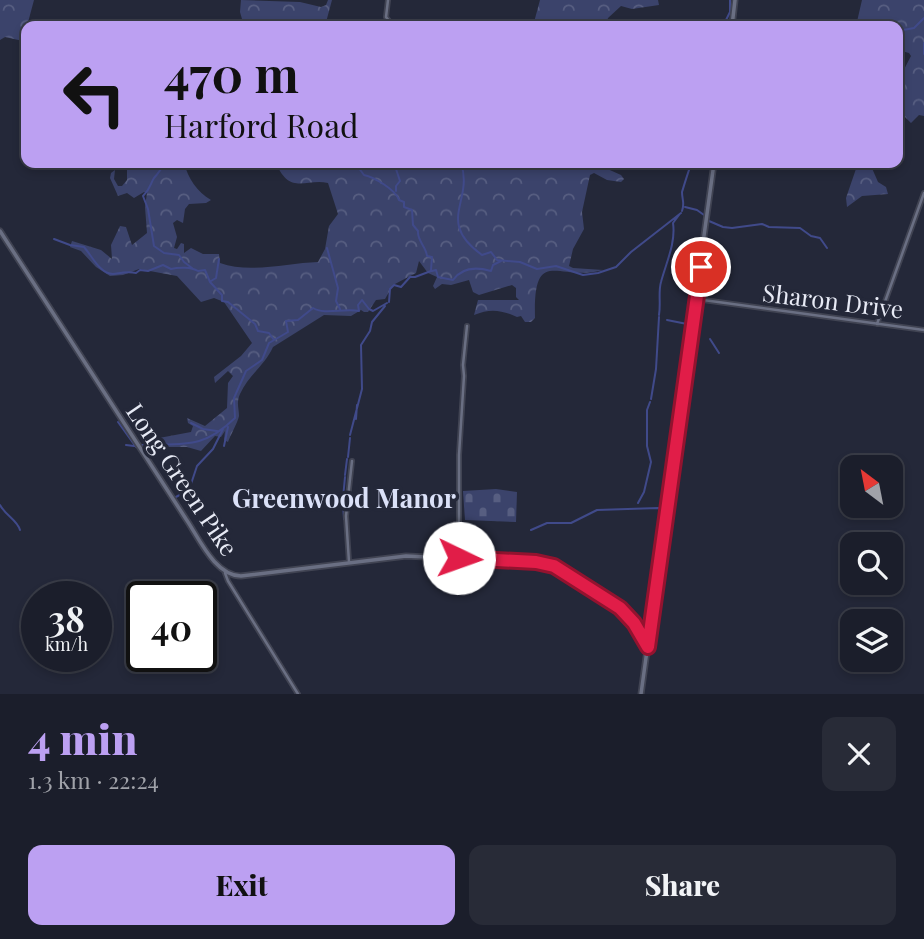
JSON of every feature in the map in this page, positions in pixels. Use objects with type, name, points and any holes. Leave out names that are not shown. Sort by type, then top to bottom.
[{"type":"street","points":[[388,0],[386,17],[389,21]]},
{"type":"street","points":[[733,21],[735,0]]},
{"type":"street","points":[[641,694],[713,168]]},
{"type":"street","points":[[877,324],[924,193]]},
{"type":"street","name":"Long Green Pike","points":[[0,231],[186,519],[225,573],[241,576],[406,556],[536,562],[554,566],[620,608],[634,623],[648,647]]},
{"type":"street","name":"Sharon Drive","points":[[696,299],[924,330]]},
{"type":"street","points":[[459,558],[459,455],[467,326]]},
{"type":"street","points":[[349,562],[346,516],[348,477],[352,461]]},
{"type":"street","points":[[225,573],[298,694]]},
{"type":"green space","points":[[0,0],[34,0],[28,21],[21,21],[21,41],[5,37],[0,40]]},
{"type":"green space","points":[[241,0],[300,2],[321,7],[326,5],[328,0],[332,0],[326,21],[243,21]]},
{"type":"green space","points":[[540,0],[658,0],[659,5],[632,9],[621,6],[607,21],[534,21]]},
{"type":"green space","points":[[862,0],[924,0],[924,116],[919,115],[911,123],[903,115],[903,71],[911,56],[903,51],[903,21],[857,21]]},
{"type":"green space","points":[[127,168],[186,168],[201,193],[211,200],[189,204],[185,209],[183,223],[177,220],[173,223],[177,237],[174,248],[177,249],[181,243],[184,244],[184,253],[191,248],[203,254],[219,254],[220,263],[243,268],[318,262],[325,249],[329,226],[338,214],[328,183],[293,183],[278,168],[605,168],[624,179],[621,182],[607,180],[594,173],[590,175],[582,212],[584,229],[573,249],[569,266],[603,270],[587,273],[544,273],[536,295],[535,318],[531,322],[525,322],[521,316],[496,311],[474,315],[478,300],[519,300],[516,297],[516,288],[512,285],[479,295],[473,292],[469,280],[451,285],[442,284],[435,289],[433,286],[437,277],[428,273],[419,261],[416,273],[393,285],[385,299],[376,300],[368,312],[361,310],[351,316],[324,315],[273,347],[240,394],[239,416],[228,442],[224,440],[225,431],[221,437],[215,436],[201,451],[187,447],[150,447],[147,450],[142,441],[150,434],[159,438],[191,432],[193,426],[188,423],[187,418],[205,426],[227,408],[228,383],[233,376],[228,371],[215,383],[214,377],[241,356],[252,343],[224,302],[214,298],[201,302],[177,276],[139,269],[110,276],[96,267],[81,251],[70,247],[72,241],[101,250],[112,259],[111,245],[120,226],[126,227],[132,245],[147,233],[147,193],[134,198],[127,193],[118,196],[110,178],[111,173],[115,170],[114,179],[118,186],[122,186],[127,180]]},
{"type":"green space","points":[[856,168],[872,168],[878,182],[886,187],[888,194],[862,196],[847,207],[846,198]]},
{"type":"green space","points":[[496,489],[517,492],[516,522],[465,520],[463,491]]},
{"type":"waterway","points":[[726,21],[730,12],[730,0]]},
{"type":"waterway","points":[[903,30],[914,28],[924,18]]},
{"type":"waterway","points":[[924,43],[924,54]]},
{"type":"waterway","points":[[162,168],[143,196],[154,246],[164,253],[179,255],[192,268]]},
{"type":"waterway","points":[[359,168],[364,175],[389,188],[404,202],[404,207],[412,210],[413,225],[427,256],[432,257],[431,270]]},
{"type":"waterway","points":[[396,168],[400,181],[396,191]]},
{"type":"waterway","points":[[462,168],[464,177],[458,221],[468,243],[482,255],[491,252],[497,260],[520,262],[537,269],[556,266],[583,275],[616,267],[681,213]]},
{"type":"waterway","points":[[682,211],[682,192],[690,168]]},
{"type":"waterway","points":[[685,207],[704,215]]},
{"type":"waterway","points":[[659,315],[660,286],[672,245],[673,223],[679,215]]},
{"type":"waterway","points":[[709,221],[732,228],[762,224],[769,227],[800,228],[811,236],[820,238],[827,248]]},
{"type":"waterway","points":[[54,239],[84,247],[100,268],[108,273],[136,273],[163,265],[171,269],[205,270],[210,282],[222,295],[222,301],[228,302],[255,324],[258,331],[269,333],[274,340]]},
{"type":"waterway","points":[[327,248],[338,288],[336,301],[340,309]]},
{"type":"waterway","points":[[211,281],[216,278],[219,259]]},
{"type":"waterway","points":[[432,271],[436,270],[438,277],[453,280],[470,269],[491,271],[493,265],[501,261]]},
{"type":"waterway","points":[[389,302],[390,289],[394,285],[401,287],[410,277],[431,271]]},
{"type":"waterway","points":[[141,445],[180,444],[202,440],[235,418],[234,398],[246,371],[262,360],[269,343],[288,332],[286,321],[298,320],[313,308],[323,311],[359,311],[358,305],[362,300],[373,311],[387,303]]},
{"type":"waterway","points":[[350,435],[362,389],[361,345],[372,322],[385,306]]},
{"type":"waterway","points":[[651,399],[659,317]]},
{"type":"waterway","points":[[667,320],[687,324],[689,331]]},
{"type":"waterway","points":[[694,332],[699,333]]},
{"type":"waterway","points":[[710,339],[719,353]]},
{"type":"waterway","points":[[638,503],[644,492],[651,462],[647,446],[647,410],[650,402]]},
{"type":"waterway","points":[[356,419],[357,405]]},
{"type":"waterway","points":[[118,422],[136,447]]},
{"type":"waterway","points":[[191,423],[203,429],[217,431]]},
{"type":"waterway","points":[[224,446],[228,427]]},
{"type":"waterway","points":[[174,498],[189,490],[197,466],[213,449],[223,429]]},
{"type":"waterway","points":[[348,457],[350,438]]},
{"type":"waterway","points":[[126,445],[134,446]]},
{"type":"waterway","points":[[345,475],[347,459]]},
{"type":"waterway","points":[[343,498],[345,477]]},
{"type":"waterway","points":[[343,503],[344,519]]},
{"type":"waterway","points":[[0,505],[20,530]]},
{"type":"waterway","points":[[531,530],[547,523],[571,523],[597,510],[658,508],[664,510],[663,518]]},
{"type":"district","name":"Greenwood Manor","points":[[344,497]]},
{"type":"route","points":[[459,558],[536,562],[554,566],[620,608],[634,623],[648,647],[701,267]]}]
